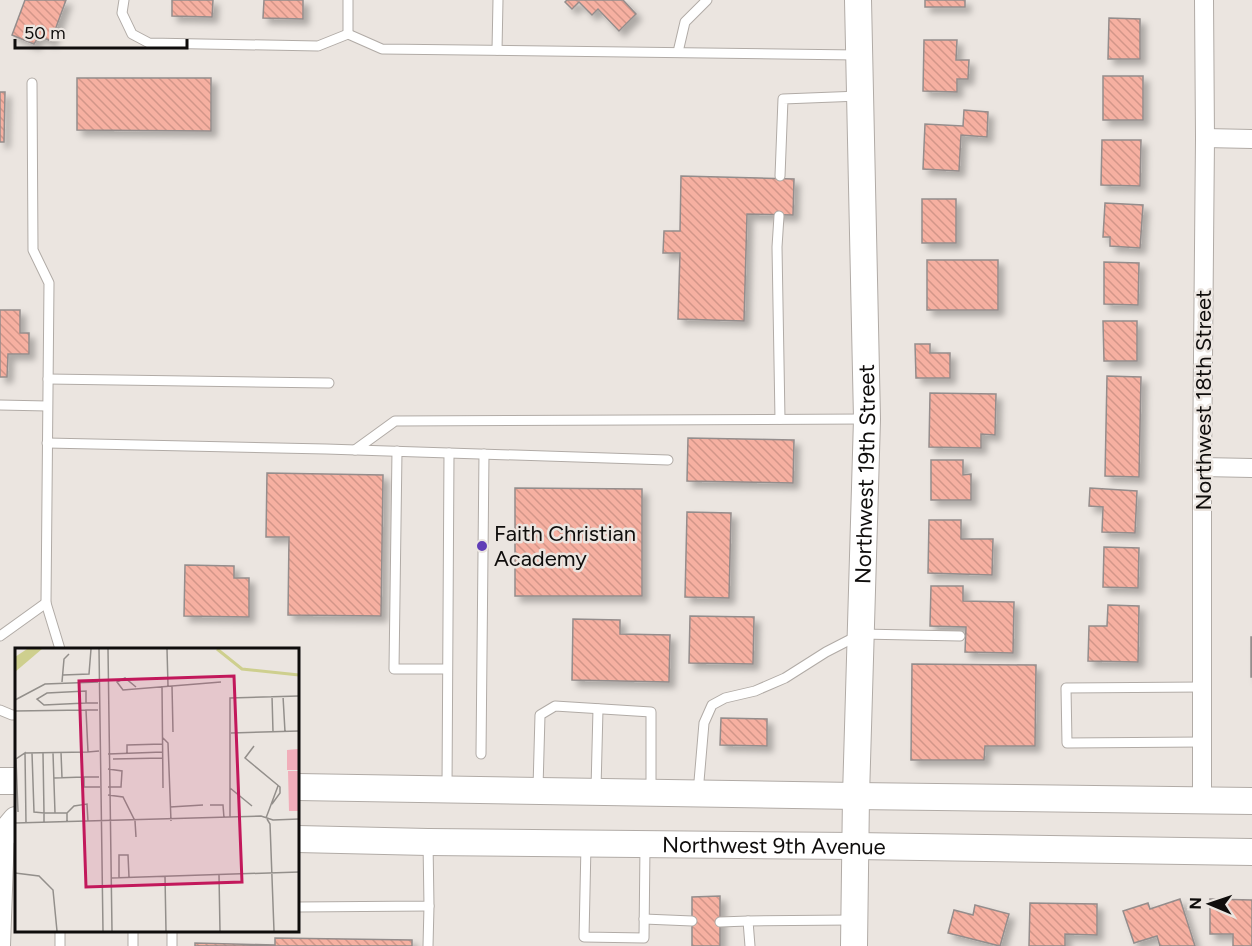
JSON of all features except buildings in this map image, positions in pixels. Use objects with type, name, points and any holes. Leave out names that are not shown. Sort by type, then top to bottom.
[{"type":"main road","name":"Northwest 19th Street","points":[[854,946],[867,419],[858,0]]},
{"type":"main road","points":[[298,787],[1252,801]]},
{"type":"main road","name":"Northwest 9th Avenue","points":[[298,839],[1252,852]]},
{"type":"street","name":"Northwest 18th Street","points":[[1202,801],[1204,0]]},
{"type":"street","points":[[1205,138],[1252,139]]},
{"type":"street","points":[[1202,467],[1252,468]]},
{"type":"street","points":[[1,946],[9,830]]},
{"type":"lane","points":[[124,0],[122,13],[132,34],[149,43],[318,46],[348,34],[382,49],[859,55]]},
{"type":"lane","points":[[348,0],[348,34]]},
{"type":"lane","points":[[497,50],[498,0]]},
{"type":"lane","points":[[678,52],[685,22],[707,0]]},
{"type":"lane","points":[[32,83],[33,250],[49,284],[45,603],[60,648]]},
{"type":"lane","points":[[780,176],[783,99],[860,96]]},
{"type":"lane","points":[[779,216],[777,247],[780,419]]},
{"type":"lane","points":[[48,379],[329,383]]},
{"type":"lane","points":[[0,405],[47,406]]},
{"type":"lane","points":[[355,450],[395,420],[867,419]]},
{"type":"lane","points":[[47,443],[668,460]]},
{"type":"lane","points":[[397,451],[394,669],[447,669]]},
{"type":"lane","points":[[447,789],[449,453]]},
{"type":"lane","points":[[481,754],[484,454]]},
{"type":"lane","points":[[0,636],[45,603]]},
{"type":"lane","points":[[698,794],[704,723],[712,705],[725,698],[755,691],[785,678],[826,652],[861,634],[960,636]]},
{"type":"lane","points":[[1202,687],[1066,688],[1066,743],[1202,742]]},
{"type":"lane","points":[[538,791],[540,714],[555,706],[651,711],[651,793]]},
{"type":"lane","points":[[596,792],[598,709]]},
{"type":"lane","points":[[0,710],[15,715]]},
{"type":"lane","points":[[428,842],[428,946]]},
{"type":"lane","points":[[586,843],[583,942],[644,938],[645,844]]},
{"type":"lane","points":[[298,907],[429,906]]},
{"type":"lane","points":[[644,919],[692,921]]},
{"type":"lane","points":[[720,922],[854,920]]},
{"type":"lane","points":[[748,921],[750,946]]},
{"type":"place","name":"Faith Christian Academy","points":[[482,546]]}]
